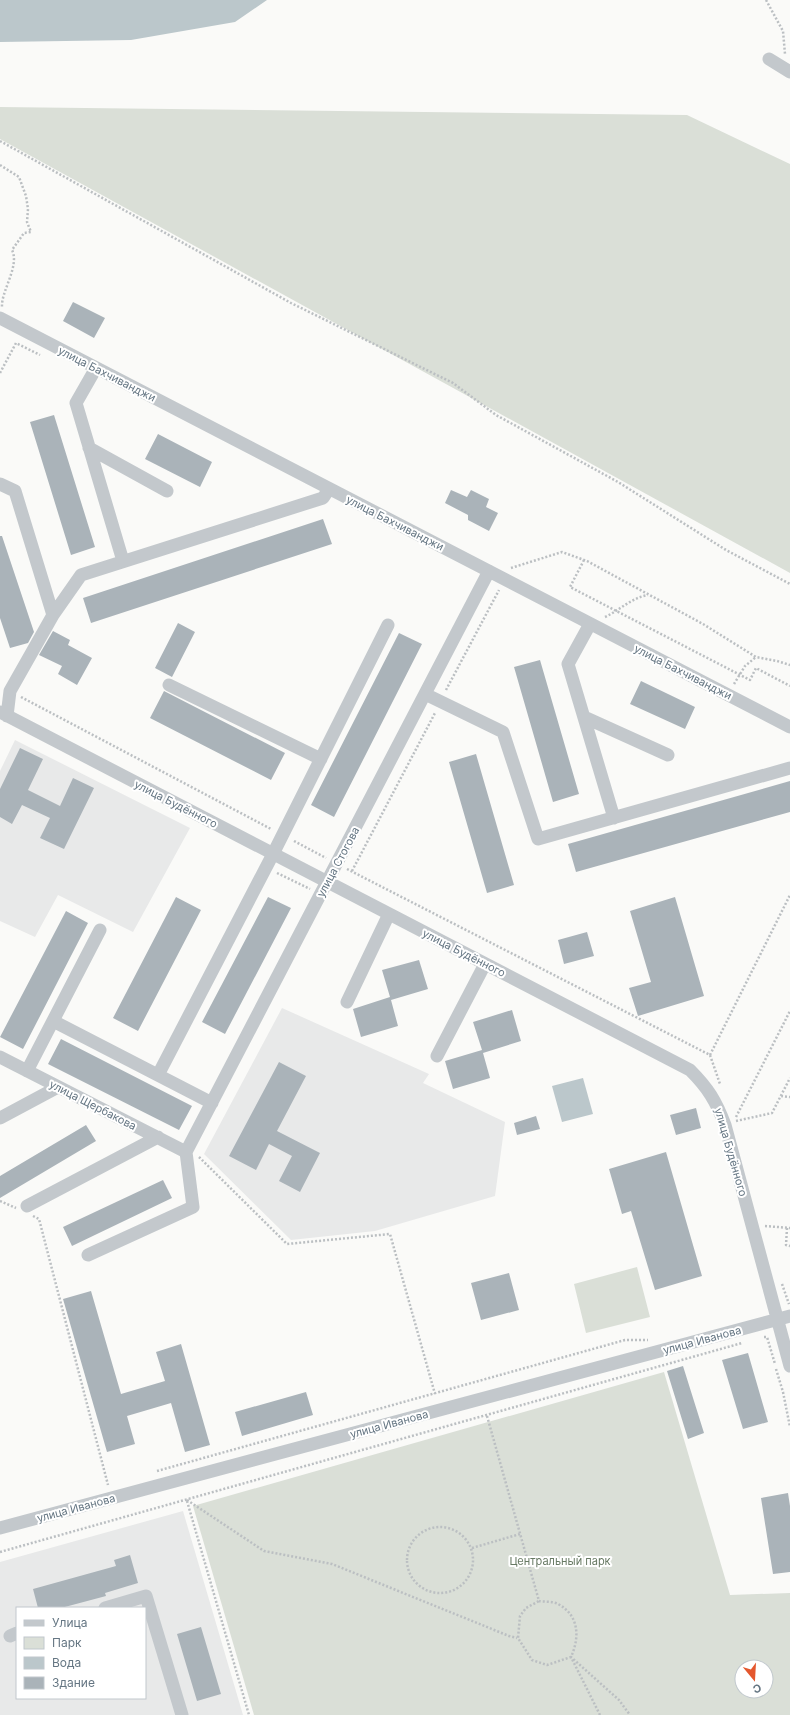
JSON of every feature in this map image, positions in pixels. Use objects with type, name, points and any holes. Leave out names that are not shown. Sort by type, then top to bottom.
[{"type":"street","points":[[769,59],[788,71]]},
{"type":"street","name":"улица Бахчиванджи","points":[[2,323],[96,368],[790,727]]},
{"type":"street","points":[[96,368],[76,403],[123,561]]},
{"type":"street","points":[[89,448],[167,491]]},
{"type":"street","points":[[0,484],[15,491],[53,615]]},
{"type":"street","points":[[4,714],[10,691],[53,615],[81,575],[323,498],[328,489]]},
{"type":"street","name":"улица Стогова","points":[[188,1149],[425,694],[491,572]]},
{"type":"street","points":[[590,624],[568,664],[614,818]]},
{"type":"street","points":[[158,1075],[273,854],[388,625]]},
{"type":"street","points":[[169,685],[321,759]]},
{"type":"street","points":[[425,694],[503,732],[538,839],[790,768]]},
{"type":"street","name":"улица Будённого","points":[[4,714],[690,1070],[705,1085],[718,1105],[725,1125],[784,1318],[790,1366]]},
{"type":"street","points":[[584,717],[668,755]]},
{"type":"street","points":[[347,1002],[389,914]]},
{"type":"street","points":[[27,1071],[100,930]]},
{"type":"street","points":[[437,1056],[485,964]]},
{"type":"street","points":[[53,1021],[212,1102]]},
{"type":"street","name":"улица Щербакова","points":[[0,1057],[158,1137],[188,1149]]},
{"type":"street","points":[[0,1118],[58,1087]]},
{"type":"street","points":[[24,1210],[158,1137]]},
{"type":"street","points":[[88,1255],[193,1207],[188,1149]]},
{"type":"street","name":"улица Иванова","points":[[0,1528],[784,1318]]},
{"type":"street","points":[[108,1607],[146,1596],[182,1715]]},
{"type":"path","points":[[766,0],[782,30],[788,71]]},
{"type":"path","points":[[1,143],[284,299],[453,383],[496,415],[618,482],[726,550],[790,584]]},
{"type":"path","points":[[0,165],[19,178],[26,196],[28,209],[27,222],[32,232],[24,233],[12,250],[14,254],[10,280],[1,305],[2,323]]},
{"type":"path","points":[[0,373],[16,343]]},
{"type":"path","points":[[491,572],[562,552],[584,560],[703,624],[756,657],[790,665]]},
{"type":"path","points":[[584,560],[570,587],[750,680],[756,668],[790,686]]},
{"type":"path","points":[[352,872],[499,590]]},
{"type":"path","points":[[590,624],[617,611],[629,601],[648,595]]},
{"type":"path","points":[[727,695],[745,666],[756,657]]},
{"type":"path","points":[[710,1055],[790,896]]},
{"type":"path","points":[[790,1011],[733,1122],[772,1113],[790,1078]]},
{"type":"path","points":[[781,1096],[790,1097]]},
{"type":"path","points":[[188,1149],[287,1244],[390,1234],[435,1394]]},
{"type":"path","points":[[0,1201],[24,1210],[39,1220],[108,1485],[101,1487]]},
{"type":"path","points":[[764,1226],[788,1228],[786,1245],[790,1246]]},
{"type":"path","points":[[759,1339],[767,1337],[783,1392],[790,1427]]},
{"type":"path","points":[[154,1472],[625,1340],[656,1340]]},
{"type":"path","points":[[0,1552],[744,1343]]},
{"type":"path","points":[[487,1416],[539,1601]]},
{"type":"path","points":[[187,1500],[264,1551],[332,1564],[509,1636],[518,1638]]},
{"type":"path","points":[[187,1500],[248,1715]]},
{"type":"path","points":[[448,1527],[463,1535],[472,1548],[474,1565],[471,1573],[465,1583],[452,1591],[436,1593],[423,1588],[412,1577],[407,1565],[408,1550],[416,1538],[430,1528],[448,1527]]},
{"type":"path","points":[[472,1548],[520,1534]]},
{"type":"path","points":[[539,1601],[557,1603],[571,1615],[578,1631],[577,1644],[571,1657],[547,1665],[532,1660],[518,1638],[520,1616],[526,1608],[539,1601]]},
{"type":"path","points":[[571,1657],[600,1715]]},
{"type":"path","points":[[571,1657],[620,1700],[630,1715]]},
{"type":"shaded area","points":[[15,740],[190,828],[133,932],[58,895],[35,937],[0,921],[0,771]]},
{"type":"shaded area","points":[[282,1008],[429,1074],[423,1083],[505,1122],[495,1196],[375,1231],[291,1240],[204,1154]]},
{"type":"shaded area","points":[[183,1511],[243,1715],[0,1715],[0,1562]]},
{"type":"green space","points":[[0,107],[687,115],[790,164],[790,573],[0,139]]},
{"type":"green space","points":[[637,1267],[650,1317],[586,1333],[574,1284]]},
{"type":"green space","name":"Центральный парк","points":[[664,1372],[730,1595],[790,1593],[790,1715],[254,1715],[193,1506]]},
{"type":"water","points":[[0,0],[267,0],[235,22],[131,40],[0,42]]},
{"type":"water","points":[[583,1078],[593,1114],[562,1122],[552,1086]]},
{"type":"building","points":[[73,302],[105,318],[94,338],[63,321]]},
{"type":"building","points":[[54,415],[95,547],[71,555],[30,422]]},
{"type":"building","points":[[158,434],[212,462],[200,487],[145,459]]},
{"type":"building","points":[[451,490],[467,497],[471,490],[489,499],[486,507],[498,513],[489,531],[468,520],[468,515],[445,503]]},
{"type":"building","points":[[323,519],[332,544],[91,623],[83,598]]},
{"type":"building","points":[[0,536],[2,536],[34,632],[28,643],[10,648],[0,618]]},
{"type":"building","points":[[178,623],[195,632],[172,677],[155,668]]},
{"type":"building","points":[[53,631],[70,640],[68,645],[92,658],[77,685],[58,674],[62,666],[39,655]]},
{"type":"building","points":[[399,633],[422,644],[334,817],[311,805]]},
{"type":"building","points":[[540,660],[579,794],[553,802],[514,667]]},
{"type":"building","points":[[641,681],[695,707],[685,729],[630,704]]},
{"type":"building","points":[[164,691],[285,753],[271,780],[150,718]]},
{"type":"building","points":[[20,748],[43,759],[28,790],[60,806],[73,778],[94,788],[64,849],[40,838],[50,818],[22,805],[12,824],[0,817],[0,789]]},
{"type":"building","points":[[476,754],[514,885],[487,893],[449,762]]},
{"type":"building","points":[[790,781],[790,812],[576,872],[568,844]]},
{"type":"building","points":[[176,897],[201,910],[138,1031],[113,1018]]},
{"type":"building","points":[[268,897],[291,908],[225,1034],[202,1022]]},
{"type":"building","points":[[675,897],[704,996],[638,1016],[629,988],[651,982],[630,911]]},
{"type":"building","points":[[66,911],[88,923],[23,1049],[0,1037]]},
{"type":"building","points":[[587,932],[594,956],[564,964],[558,940]]},
{"type":"building","points":[[419,960],[428,989],[391,1000],[398,1026],[361,1037],[353,1009],[390,997],[382,970]]},
{"type":"building","points":[[512,1010],[521,1041],[483,1053],[490,1078],[453,1089],[445,1061],[482,1050],[473,1022]]},
{"type":"building","points":[[61,1039],[192,1106],[179,1130],[48,1064]]},
{"type":"building","points":[[279,1062],[306,1076],[277,1131],[320,1153],[300,1192],[279,1181],[292,1156],[269,1144],[256,1170],[229,1156]]},
{"type":"building","points":[[696,1108],[701,1128],[676,1135],[670,1115]]},
{"type":"building","points":[[536,1116],[540,1129],[517,1135],[514,1123]]},
{"type":"building","points":[[86,1125],[96,1141],[0,1198],[0,1176]]},
{"type":"building","points":[[666,1152],[702,1276],[655,1290],[631,1211],[622,1214],[609,1169]]},
{"type":"building","points":[[163,1180],[172,1198],[72,1246],[63,1227]]},
{"type":"building","points":[[509,1273],[519,1310],[481,1320],[471,1283]]},
{"type":"building","points":[[91,1291],[121,1394],[165,1381],[156,1352],[181,1344],[210,1445],[185,1452],[171,1403],[127,1416],[135,1444],[107,1452],[63,1299]]},
{"type":"building","points":[[748,1353],[768,1422],[743,1429],[722,1360]]},
{"type":"building","points":[[683,1366],[704,1433],[688,1439],[667,1371]]},
{"type":"building","points":[[306,1392],[313,1415],[242,1436],[235,1412]]},
{"type":"building","points":[[788,1493],[790,1506],[790,1572],[773,1574],[761,1498]]},
{"type":"building","points":[[130,1555],[138,1583],[105,1593],[106,1596],[65,1607],[38,1607],[33,1589],[116,1566],[114,1560]]},
{"type":"building","points":[[201,1627],[221,1694],[197,1701],[177,1634]]}]
